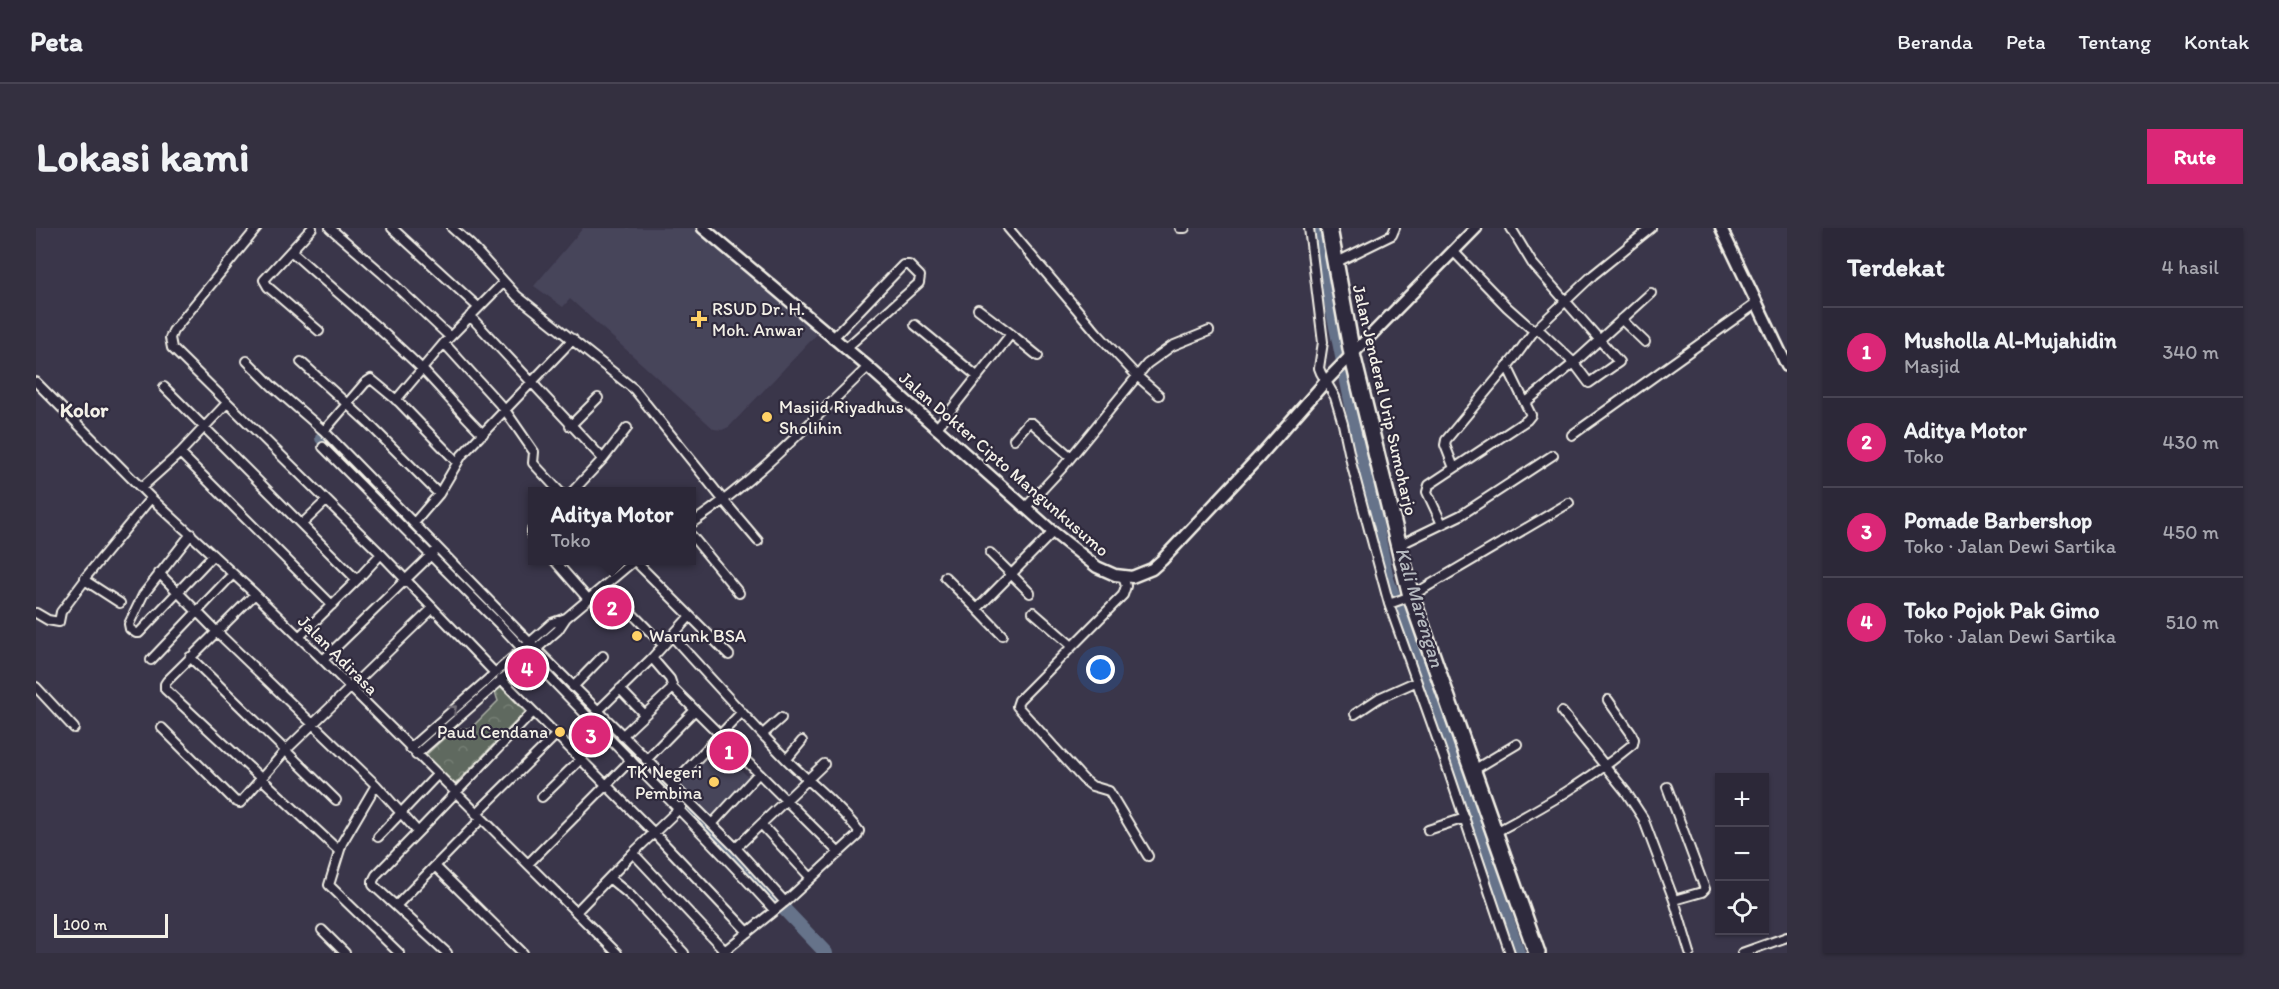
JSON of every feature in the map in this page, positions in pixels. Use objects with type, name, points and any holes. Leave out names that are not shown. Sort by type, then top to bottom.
[{"type":"highway","name":"Jalan Jenderal Urip Sumoharjo","points":[[1329,228],[1349,358],[1399,545],[1399,600],[1472,771],[1537,953]]},
{"type":"street","points":[[257,228],[170,338],[172,348],[381,554],[494,672]]},
{"type":"street","points":[[312,228],[292,252],[265,278],[265,282],[319,331]]},
{"type":"street","points":[[330,228],[383,274],[447,340],[505,410],[534,452],[533,463],[556,487]]},
{"type":"street","points":[[392,228],[478,307]]},
{"type":"street","points":[[452,228],[517,296],[634,389],[758,541]]},
{"type":"street","name":"Jalan Dokter Cipto Mangunkusumo","points":[[703,228],[831,339],[868,368],[1053,532],[1097,567],[1123,577]]},
{"type":"street","points":[[1008,228],[1097,333],[1137,376],[1159,394]]},
{"type":"street","points":[[1309,228],[1323,342],[1319,368],[1328,379],[1335,397],[1352,466],[1399,600],[1415,681],[1465,818],[1510,953]]},
{"type":"street","points":[[1335,263],[1392,235],[1395,228]]},
{"type":"street","points":[[1148,856],[1109,792],[1092,786],[1083,779],[1017,706],[1019,700],[1123,595],[1126,586],[1123,577],[1141,575],[1162,560],[1259,458],[1328,379],[1476,228]]},
{"type":"street","points":[[1453,251],[1507,307],[1574,363],[1590,383],[1617,364],[1619,360],[1532,263],[1511,228]]},
{"type":"street","points":[[1454,468],[1445,445],[1446,440],[1535,329],[1564,301],[1651,228]]},
{"type":"street","points":[[1721,228],[1787,366]]},
{"type":"street","points":[[292,252],[353,304],[421,368],[456,408],[483,434]]},
{"type":"street","points":[[831,339],[903,265],[909,265],[920,276],[919,283],[845,349]]},
{"type":"street","points":[[396,400],[421,368],[504,282]]},
{"type":"street","points":[[1526,402],[1601,340],[1651,293]]},
{"type":"street","points":[[1572,435],[1757,303]]},
{"type":"street","points":[[978,309],[1038,356]]},
{"type":"street","points":[[470,316],[603,459]]},
{"type":"street","points":[[1622,319],[1645,342]]},
{"type":"street","points":[[915,325],[978,377]]},
{"type":"street","points":[[1026,507],[1071,457],[1147,364],[1172,346],[1209,331]]},
{"type":"street","points":[[936,429],[1011,334]]},
{"type":"street","points":[[414,523],[439,494],[457,462],[573,339]]},
{"type":"street","points":[[247,361],[324,431],[573,687],[712,824],[784,903]]},
{"type":"street","points":[[301,362],[348,404],[439,494]]},
{"type":"street","points":[[1442,524],[1427,488],[1530,418],[1531,413],[1507,366]]},
{"type":"street","points":[[696,520],[724,501],[759,471],[868,368]]},
{"type":"street","points":[[324,431],[365,382],[371,380],[396,400],[457,462]]},
{"type":"street","name":"Jalan Adirasa","points":[[36,382],[151,498],[323,660],[617,953]]},
{"type":"street","points":[[164,387],[357,580]]},
{"type":"street","points":[[570,426],[598,398]]},
{"type":"street","points":[[141,488],[180,453],[227,403]]},
{"type":"street","points":[[1014,439],[1028,423],[1032,423],[1071,457]]},
{"type":"street","points":[[577,487],[603,459],[627,428]]},
{"type":"street","points":[[323,447],[718,847],[774,910]]},
{"type":"street","points":[[180,453],[332,604]]},
{"type":"street","points":[[1399,545],[1461,515],[1553,454]]},
{"type":"street","points":[[36,613],[48,620],[59,621],[61,612],[151,498]]},
{"type":"street","points":[[302,524],[326,501]]},
{"type":"street","points":[[1399,600],[1569,503]]},
{"type":"street","points":[[977,609],[1053,532]]},
{"type":"street","points":[[191,534],[159,573],[133,613],[129,624],[130,629],[139,633],[213,555]]},
{"type":"street","points":[[696,541],[738,593]]},
{"type":"street","points":[[323,660],[437,549]]},
{"type":"street","points":[[299,637],[381,554]]},
{"type":"street","points":[[990,554],[1030,593]]},
{"type":"street","points":[[558,565],[588,599]]},
{"type":"street","points":[[416,754],[558,630],[566,618],[628,565]]},
{"type":"street","points":[[635,565],[655,579],[729,655]]},
{"type":"street","points":[[159,573],[217,633],[376,785],[418,832]]},
{"type":"street","points":[[152,660],[233,574]]},
{"type":"street","points":[[945,577],[1002,635]]},
{"type":"street","points":[[85,580],[120,603]]},
{"type":"street","points":[[605,586],[663,645]]},
{"type":"street","points":[[255,594],[166,682],[165,689],[338,850]]},
{"type":"street","points":[[162,728],[237,803],[242,801],[286,750],[433,608]]},
{"type":"street","points":[[1033,612],[1071,646]]},
{"type":"street","points":[[598,711],[652,658],[690,616]]},
{"type":"street","points":[[410,748],[552,623],[566,618]]},
{"type":"street","points":[[633,853],[724,952],[784,903],[857,836],[859,831],[831,800],[763,734],[672,636]]},
{"type":"street","points":[[573,687],[603,656]]},
{"type":"street","points":[[190,657],[336,800]]},
{"type":"street","points":[[652,658],[670,679],[673,688],[839,853]]},
{"type":"street","points":[[501,679],[654,833],[748,932]]},
{"type":"street","points":[[1355,714],[1379,698],[1415,681]]},
{"type":"street","points":[[36,687],[74,728]]},
{"type":"street","points":[[622,736],[673,688]]},
{"type":"street","points":[[620,689],[644,714]]},
{"type":"street","points":[[1494,833],[1553,802],[1604,766],[1634,741],[1608,700]]},
{"type":"street","points":[[646,759],[695,710]]},
{"type":"street","points":[[447,953],[374,885],[373,881],[376,875],[533,712]]},
{"type":"street","points":[[672,785],[742,712]]},
{"type":"street","points":[[1562,712],[1626,792],[1643,818],[1674,900],[1690,953]]},
{"type":"street","points":[[763,734],[781,718]]},
{"type":"street","points":[[396,906],[556,735]]},
{"type":"street","points":[[787,759],[802,741]]},
{"type":"street","points":[[1472,771],[1518,744]]},
{"type":"street","points":[[542,797],[580,759]]},
{"type":"street","points":[[528,864],[631,760]]},
{"type":"street","points":[[735,848],[824,764]]},
{"type":"street","points":[[712,824],[758,774]]},
{"type":"street","points":[[378,837],[437,775]]},
{"type":"street","points":[[376,785],[338,850],[329,886],[399,953]]},
{"type":"street","points":[[1667,787],[1705,889],[1702,892],[1674,900]]},
{"type":"street","points":[[576,912],[688,801]]},
{"type":"street","points":[[1428,830],[1465,818]]},
{"type":"street","points":[[761,824],[811,878]]},
{"type":"street","points":[[435,866],[522,953]]},
{"type":"street","points":[[609,878],[631,896],[684,953]]},
{"type":"street","points":[[322,930],[345,953]]},
{"type":"street","points":[[1742,953],[1787,937]]},
{"type":"shaded area","name":"RSUD Dr. H. Moh. Anwar","points":[[583,228],[699,228],[820,331],[729,427],[722,430],[714,429],[570,299],[563,307],[534,286]]},
{"type":"shaded area","name":"TK Negeri Pembina","points":[[715,743],[751,780],[712,820],[677,785]]},
{"type":"green space","points":[[501,687],[525,712],[454,785],[426,755],[454,729],[471,728],[498,701],[495,692]]},
{"type":"waterway","name":"Kali Marengan","points":[[1316,228],[1387,579],[1452,756],[1518,953]]},
{"type":"waterway","points":[[322,438],[463,583]]},
{"type":"waterway","points":[[504,624],[522,643]]},
{"type":"waterway","points":[[534,656],[690,810],[826,953]]},
{"type":"place","name":"RSUD Dr. H. Moh. Anwar","points":[[699,319]]},
{"type":"place","name":"Masjid Riyadhus Sholihin","points":[[767,417]]},
{"type":"place","name":"Aditya Motor","points":[[612,607]]},
{"type":"place","name":"Warunk BSA","points":[[637,636]]},
{"type":"place","name":"Toko Pojok Pak Gimo","points":[[527,668]]},
{"type":"place","name":"Paud Cendana","points":[[560,732]]},
{"type":"place","name":"Pomade Barbershop","points":[[591,735]]},
{"type":"place","name":"Musholla Al-Mujahidin","points":[[729,751]]},
{"type":"place","name":"TK Negeri Pembina","points":[[714,782]]},
{"type":"district","name":"Kolor","points":[[84,410]]}]
